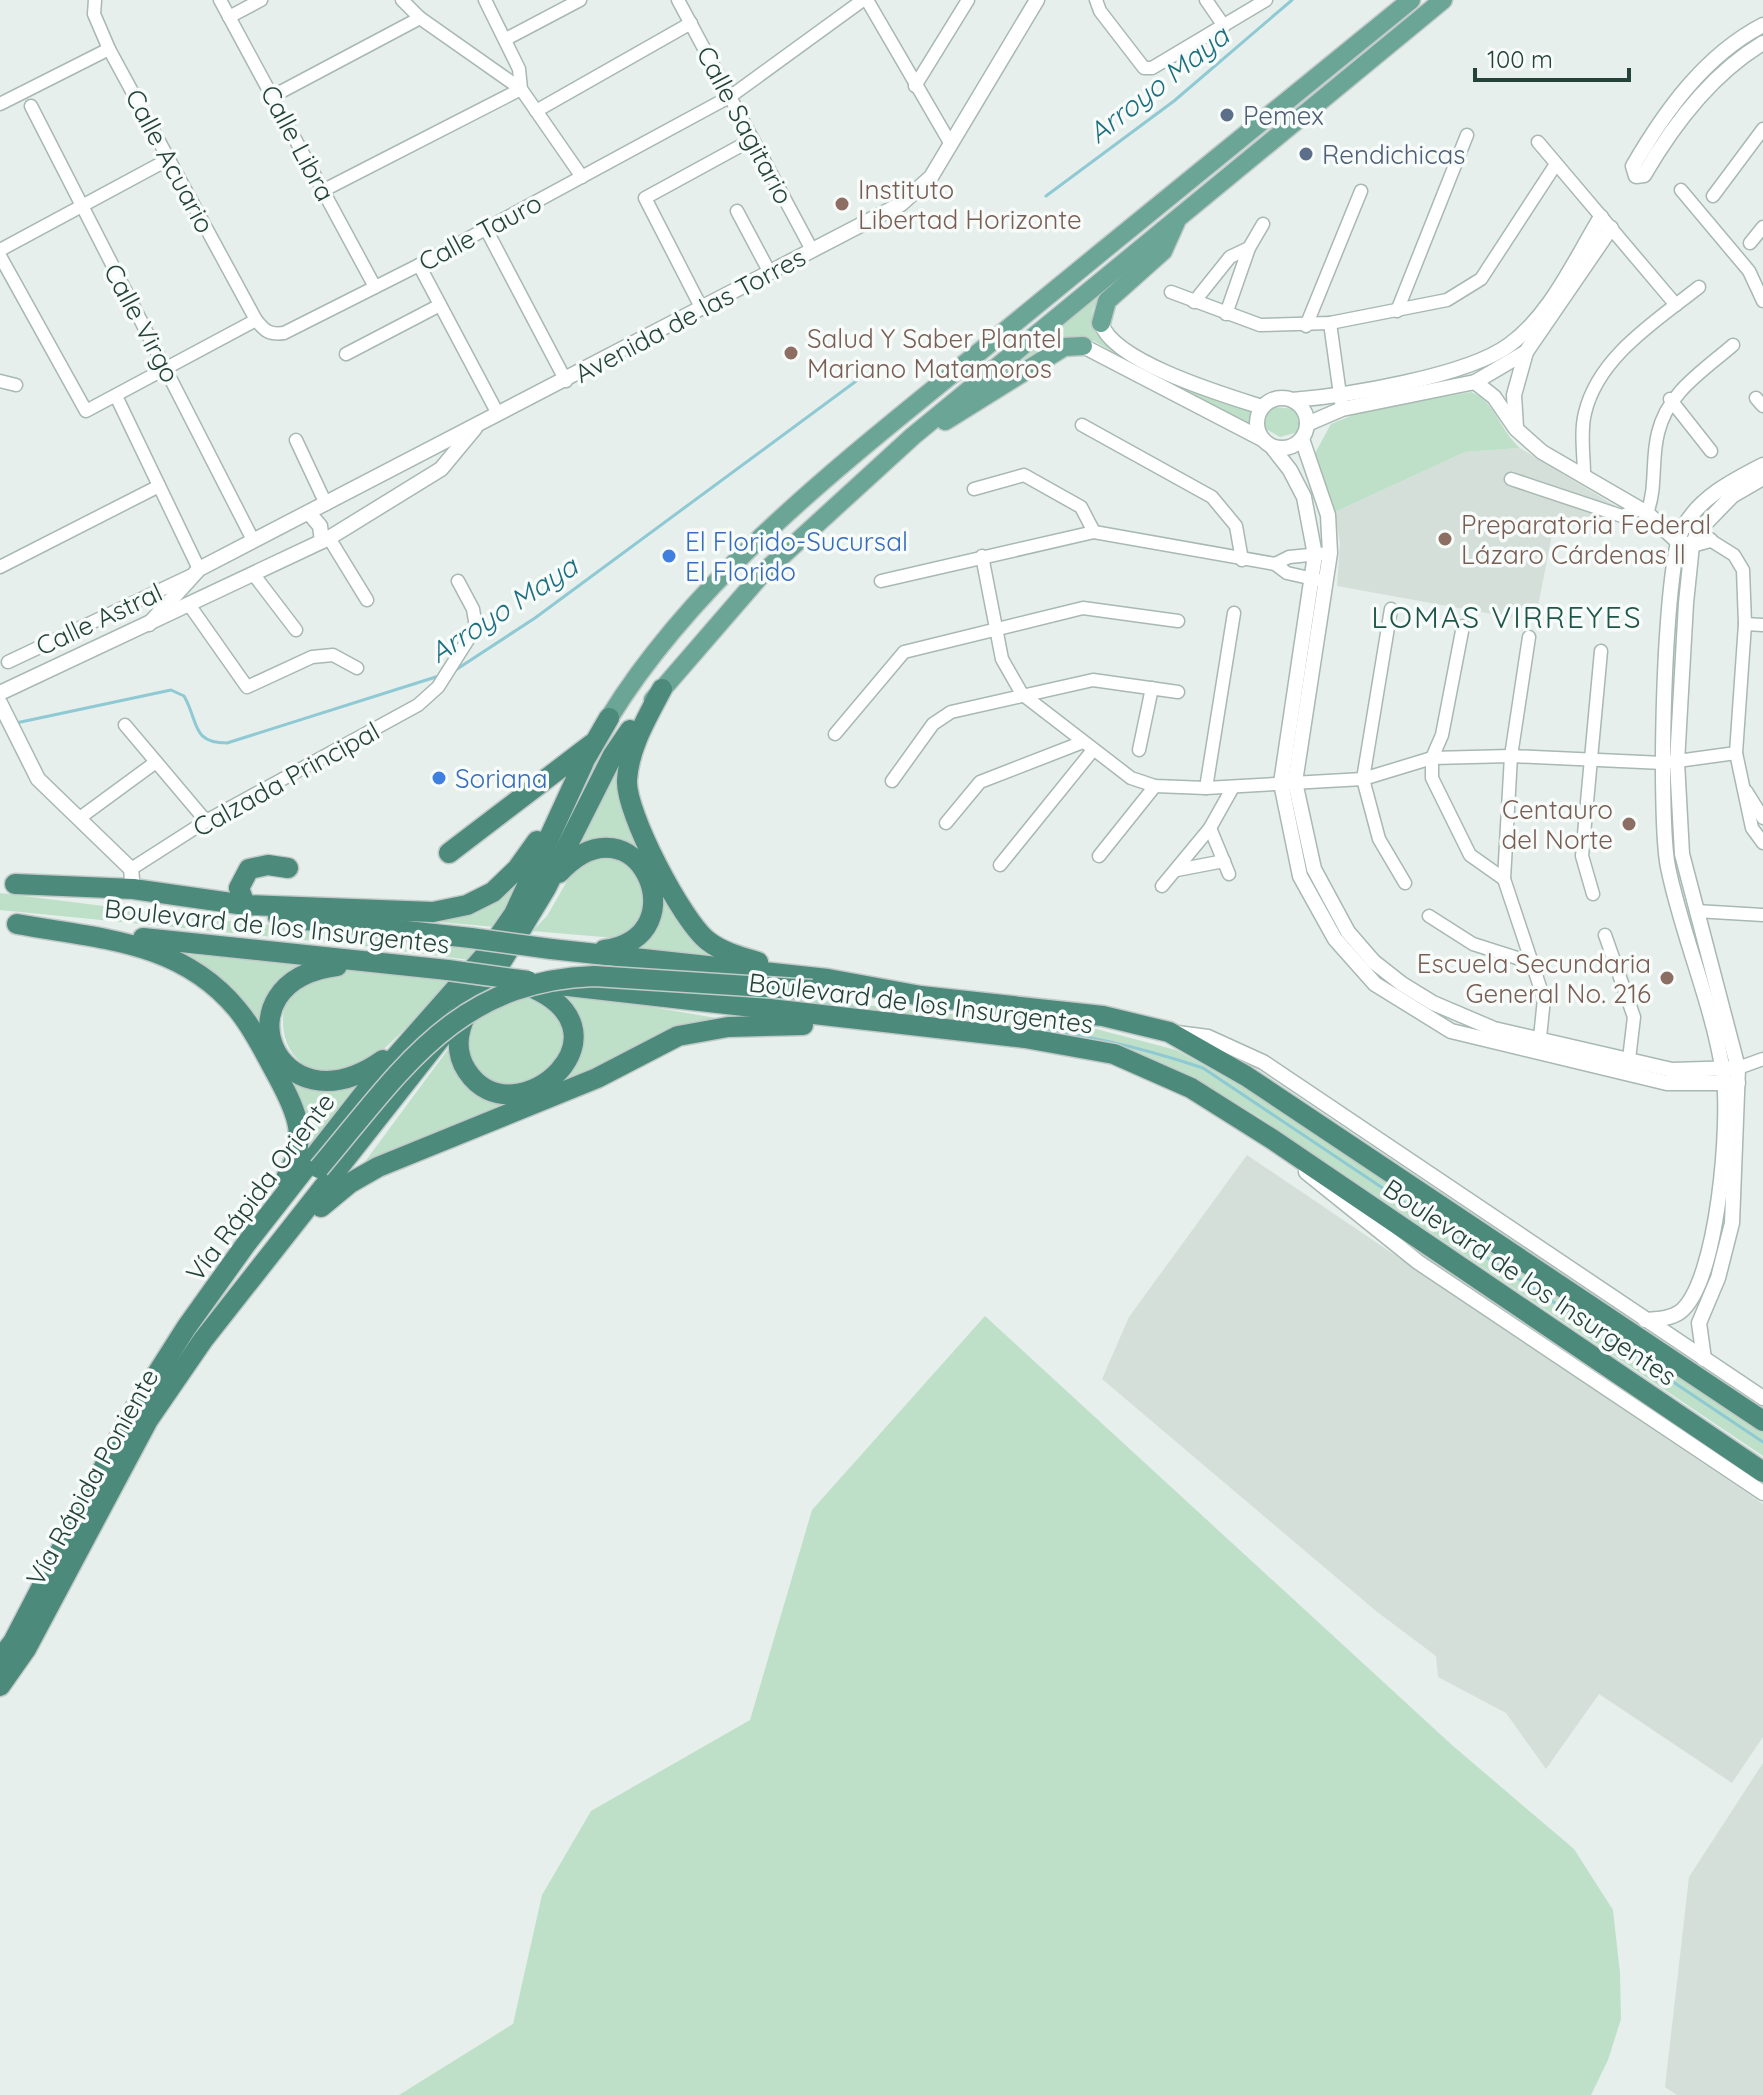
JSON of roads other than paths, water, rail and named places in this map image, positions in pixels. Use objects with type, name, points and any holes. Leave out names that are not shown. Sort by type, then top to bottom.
[{"type":"highway","points":[[662,689],[631,753],[627,793],[636,822],[685,915],[698,932],[719,948],[820,984]]},
{"type":"highway","points":[[4,883],[132,879],[245,905],[433,912],[475,902],[493,892],[517,869],[609,718]]},
{"type":"highway","points":[[541,986],[570,1021],[573,1042],[570,1057],[561,1072],[544,1085],[523,1092],[503,1093],[488,1089],[472,1078],[459,1051],[461,1028],[483,986],[546,888],[613,755],[630,730]]},
{"type":"highway","points":[[449,853],[595,742]]},
{"type":"highway","name":"Vía Rápida Oriente","points":[[0,1659],[13,1642],[132,1413],[186,1328],[246,1244],[369,1087],[473,971],[514,914],[583,764]]},
{"type":"highway","points":[[546,888],[576,856],[599,848],[613,849],[633,857],[651,881],[653,911],[638,935],[612,949],[575,951]]},
{"type":"highway","points":[[245,905],[239,888],[249,869],[268,865],[288,868]]},
{"type":"highway","name":"Boulevard de los Insurgentes","points":[[4,883],[471,938],[820,984],[1089,1014],[1169,1032],[1246,1076],[1763,1421]]},
{"type":"highway","points":[[8,923],[166,954],[215,986],[244,1018],[295,1109],[301,1136],[295,1163],[246,1244]]},
{"type":"highway","name":"Boulevard de los Insurgentes","points":[[8,923],[448,970],[541,986],[1025,1038],[1114,1054],[1191,1088],[1272,1139],[1763,1472]]},
{"type":"highway","points":[[368,962],[314,969],[289,981],[277,998],[271,1017],[271,1037],[277,1053],[297,1074],[331,1083],[364,1072],[412,1039]]},
{"type":"highway","points":[[186,1328],[319,1168],[432,1040],[472,1007],[510,989],[543,981],[594,976],[820,984]]},
{"type":"highway","points":[[267,1262],[483,986]]},
{"type":"highway","points":[[267,1262],[331,1198],[363,1175],[597,1078],[678,1036],[728,1027],[778,1024],[911,1026]]},
{"type":"highway","name":"Vía Rápida Poniente","points":[[0,1686],[26,1649],[148,1420],[203,1340],[267,1262]]},
{"type":"main road","points":[[609,718],[666,640],[748,551],[895,421],[1411,0]]},
{"type":"main road","points":[[630,730],[762,574],[913,436],[1443,0]]},
{"type":"main road","points":[[1101,323],[1107,301],[1163,251],[1179,216]]},
{"type":"main road","points":[[913,436],[954,417],[1064,347],[1083,346]]},
{"type":"street","name":"Calle Acuario","points":[[95,0],[94,14],[109,49],[256,320]]},
{"type":"street","name":"Calle Libra","points":[[220,0],[375,287]]},
{"type":"street","points":[[229,17],[261,0]]},
{"type":"street","points":[[402,0],[420,18],[521,89],[582,177]]},
{"type":"street","points":[[485,0],[519,69],[521,89]]},
{"type":"street","points":[[506,39],[580,0]]},
{"type":"street","name":"Calle Sagitario","points":[[678,0],[812,250]]},
{"type":"street","points":[[865,0],[949,141]]},
{"type":"street","name":"Calle Tauro","points":[[256,320],[265,332],[284,333],[419,265],[731,96],[865,0]]},
{"type":"street","points":[[915,86],[968,0]]},
{"type":"street","name":"Avenida de las Torres","points":[[149,624],[195,572],[901,204],[931,177],[949,141],[1037,0]]},
{"type":"street","points":[[1096,0],[1100,11],[1144,68],[1152,68],[1266,0]]},
{"type":"street","points":[[1206,0],[1224,26]]},
{"type":"street","points":[[273,96],[420,18]]},
{"type":"street","points":[[536,111],[691,23]]},
{"type":"street","points":[[1763,25],[1716,57],[1668,110],[1633,166],[1636,176],[1644,175],[1673,130],[1734,61],[1763,43]]},
{"type":"street","points":[[0,104],[109,49]]},
{"type":"street","points":[[324,190],[521,89]]},
{"type":"street","name":"Calle Virgo","points":[[31,106],[253,540]]},
{"type":"street","points":[[1713,196],[1763,129]]},
{"type":"street","points":[[1397,311],[1467,135]]},
{"type":"street","points":[[702,309],[645,198],[753,139]]},
{"type":"street","points":[[1538,142],[1676,305]]},
{"type":"street","points":[[0,250],[169,159]]},
{"type":"street","points":[[1171,292],[1260,325],[1330,323],[1447,300],[1481,279],[1556,164]]},
{"type":"street","points":[[1681,190],[1749,271],[1763,301]]},
{"type":"street","points":[[1306,326],[1361,191]]},
{"type":"street","points":[[737,211],[770,273]]},
{"type":"street","points":[[1516,429],[1514,395],[1526,352],[1606,222]]},
{"type":"street","points":[[1307,424],[1341,402],[1476,365],[1511,344],[1546,308],[1606,222]]},
{"type":"street","points":[[1226,314],[1249,248],[1263,224]]},
{"type":"street","points":[[1750,243],[1763,227]]},
{"type":"street","points":[[486,229],[566,381]]},
{"type":"street","points":[[1194,302],[1230,257],[1249,248]]},
{"type":"street","points":[[0,256],[86,411],[168,370],[256,320]]},
{"type":"street","points":[[419,265],[498,414]]},
{"type":"street","points":[[1584,475],[1584,417],[1591,393],[1613,358],[1699,287]]},
{"type":"street","points":[[346,354],[440,305]]},
{"type":"street","points":[[1101,323],[1104,334],[1148,364],[1262,407]]},
{"type":"street","points":[[1330,323],[1341,402]]},
{"type":"street","points":[[1511,479],[1622,516],[1644,511],[1653,497],[1657,434],[1670,399],[1733,345]]},
{"type":"street","points":[[1083,346],[1267,443],[1288,448],[1302,439]]},
{"type":"street","points":[[1323,554],[1304,497],[1290,470],[1267,443],[1257,420],[1262,407],[1276,399],[1341,402],[1475,382],[1526,352]]},
{"type":"street","points":[[0,381],[16,385]]},
{"type":"street","points":[[1475,382],[1494,397],[1516,429],[1542,452],[1644,511],[1661,526],[1734,555],[1743,570],[1745,624],[1736,753],[1752,828],[1763,843]]},
{"type":"street","points":[[116,396],[195,572]]},
{"type":"street","points":[[1670,399],[1711,451]]},
{"type":"street","points":[[1292,400],[1304,410],[1307,424],[1302,439],[1328,515],[1288,783],[1300,876],[1335,939],[1375,984],[1451,1031],[1629,1059],[1672,1070],[1731,1077]]},
{"type":"street","name":"Avenida de las Torres","points":[[0,693],[325,540],[441,469],[478,425]]},
{"type":"street","points":[[1082,425],[1212,497],[1236,526],[1242,560]]},
{"type":"street","points":[[296,440],[326,504]]},
{"type":"street","points":[[1731,1077],[1667,865],[1670,763],[1693,537],[1716,491],[1763,465]]},
{"type":"street","points":[[974,489],[1024,475],[1081,507],[1094,532]]},
{"type":"street","points":[[1693,537],[1732,496],[1763,478]]},
{"type":"street","points":[[0,567],[159,486]]},
{"type":"street","points":[[309,513],[367,600]]},
{"type":"street","points":[[881,581],[1094,532],[1275,564],[1287,573],[1319,580]]},
{"type":"street","points":[[1275,564],[1289,557],[1323,554]]},
{"type":"street","points":[[982,556],[1002,659],[1022,694],[1131,778],[1155,786],[1206,788],[1363,779],[1432,758],[1511,756],[1670,763],[1736,753]]},
{"type":"street","name":"Calle Astral","points":[[8,662],[195,572]]},
{"type":"street","points":[[254,575],[296,630]]},
{"type":"street","name":"Calzada Principal","points":[[132,879],[206,821],[418,705],[438,687],[476,627],[473,609],[458,581]]},
{"type":"street","points":[[190,606],[247,687],[312,657],[333,655],[357,668]]},
{"type":"street","points":[[835,734],[904,652],[1083,608],[1178,621]]},
{"type":"street","points":[[1391,609],[1363,779],[1379,839],[1405,883]]},
{"type":"street","points":[[1206,788],[1234,613]]},
{"type":"street","points":[[1745,624],[1763,625]]},
{"type":"street","points":[[1463,626],[1442,735],[1432,758],[1432,778],[1470,855],[1504,879]]},
{"type":"street","points":[[1529,637],[1511,756],[1504,879],[1544,999],[1539,1047]]},
{"type":"street","points":[[1593,894],[1582,856],[1601,651]]},
{"type":"street","points":[[892,781],[933,724],[951,712],[1093,680],[1178,692]]},
{"type":"street","points":[[1139,750],[1152,688]]},
{"type":"street","points":[[2,706],[38,779],[81,817],[132,879]]},
{"type":"street","points":[[125,725],[206,821]]},
{"type":"street","points":[[946,823],[980,782],[1088,746]]},
{"type":"street","points":[[1000,865],[1088,746]]},
{"type":"street","points":[[81,817],[156,762]]},
{"type":"street","points":[[1670,763],[1682,854],[1731,1077],[1729,1240],[1699,1323],[1704,1359]]},
{"type":"street","points":[[1099,856],[1155,786]]},
{"type":"street","points":[[1162,886],[1210,828],[1233,787]]},
{"type":"street","points":[[1746,791],[1763,818]]},
{"type":"street","points":[[1177,870],[1227,868],[1210,828]]},
{"type":"street","points":[[1696,911],[1763,915]]},
{"type":"street","points":[[1429,916],[1473,944],[1533,963]]},
{"type":"street","points":[[1605,935],[1634,1017],[1629,1059]]},
{"type":"street","points":[[1169,1032],[1208,1037],[1263,1062],[1763,1398]]},
{"type":"street","points":[[1539,1047],[1667,1083],[1731,1077],[1763,1059]]},
{"type":"street","points":[[1272,1139],[1340,1201],[1418,1262],[1763,1493]]},
{"type":"street","points":[[1645,1320],[1663,1319],[1679,1313],[1690,1302],[1705,1273],[1728,1149]]},
{"type":"waterway","name":"Arroyo Maya","points":[[1046,196],[1174,101],[1292,0]]},
{"type":"waterway","name":"Arroyo Maya","points":[[454,671],[535,618],[863,376]]},
{"type":"waterway","name":"Arroyo Maya","points":[[16,723],[171,690],[184,696],[202,735],[215,742],[227,743],[439,676]]},
{"type":"waterway","points":[[817,1004],[853,1008]]},
{"type":"waterway","points":[[1012,1027],[1109,1042],[1203,1068],[1763,1442]]},
{"type":"place","name":"Pemex","points":[[1227,115]]},
{"type":"place","name":"Rendichicas","points":[[1306,154]]},
{"type":"place","name":"Instituto Libertad Horizonte","points":[[842,204]]},
{"type":"place","name":"Salud Y Saber Plantel Mariano Matamoros","points":[[791,353]]},
{"type":"place","name":"Preparatoria Federal Lázaro Cárdenas ll","points":[[1445,539]]},
{"type":"place","name":"El Florido-Sucursal El Florido","points":[[669,556]]},
{"type":"place","name":"Soriana","points":[[439,778]]},
{"type":"place","name":"Centauro del Norte","points":[[1629,824]]},
{"type":"place","name":"Escuela Secundaria General No. 216","points":[[1667,978]]},
{"type":"district","name":"LOMAS VIRREYES","points":[[1507,617]]}]
